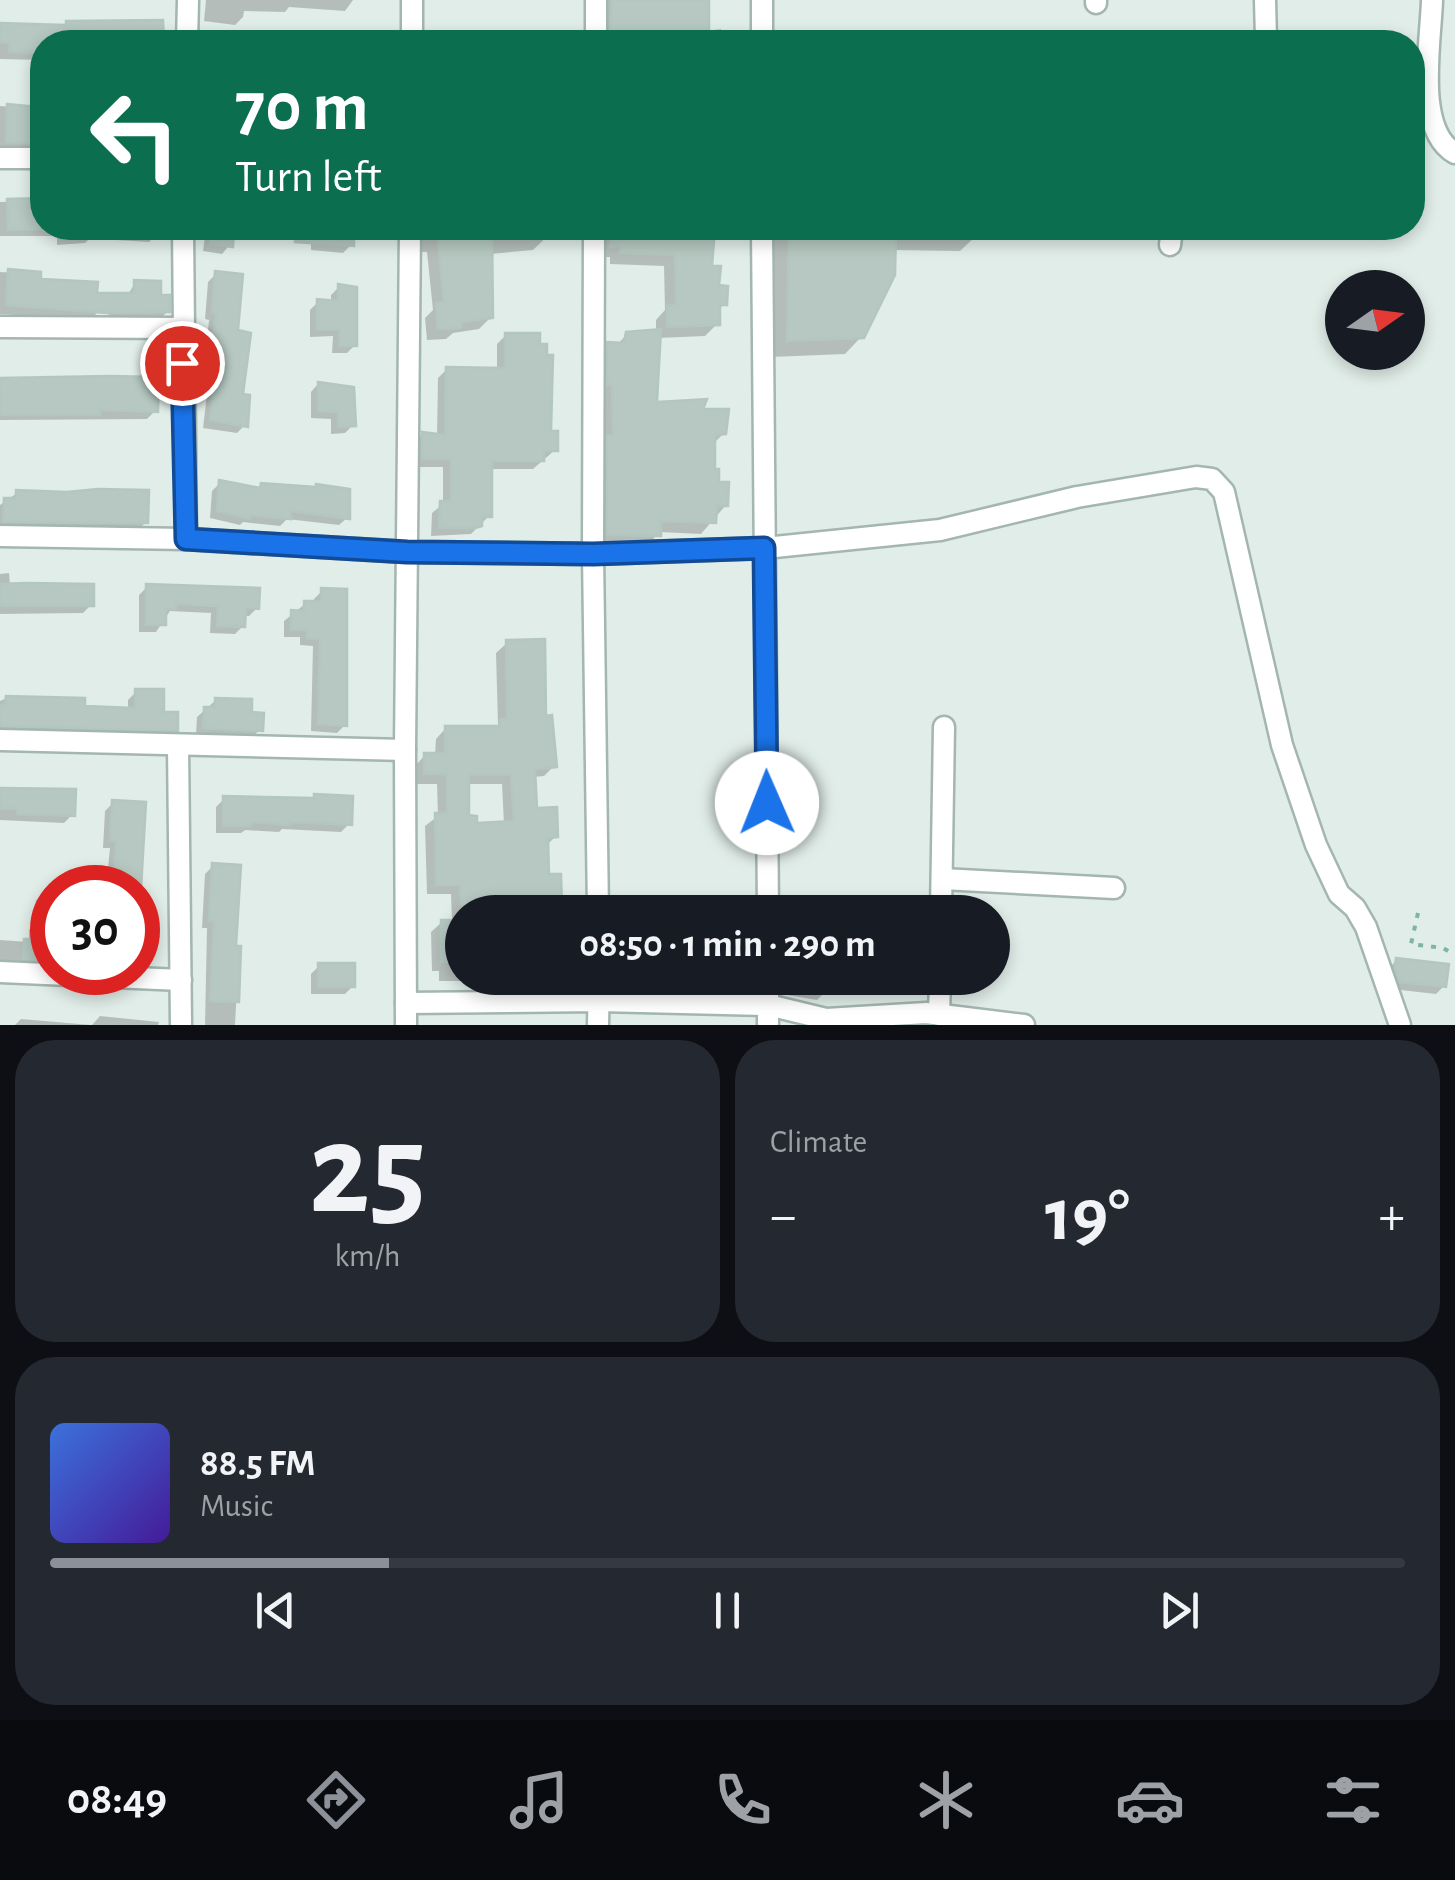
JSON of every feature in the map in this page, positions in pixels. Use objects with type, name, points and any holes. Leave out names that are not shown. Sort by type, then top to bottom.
[{"type":"street","points":[[187,30],[188,0]]},
{"type":"street","points":[[412,0],[412,30]]},
{"type":"street","points":[[596,0],[596,30]]},
{"type":"street","points":[[762,0],[762,30]]},
{"type":"street","points":[[1265,0],[1266,30]]},
{"type":"street","points":[[1432,0],[1429,109],[1436,135],[1455,153]]},
{"type":"street","points":[[0,158],[30,158]]},
{"type":"street","points":[[182,240],[186,539]]},
{"type":"street","points":[[406,1025],[410,240]]},
{"type":"street","points":[[594,240],[598,895]]},
{"type":"street","points":[[762,240],[768,895]]},
{"type":"street","points":[[0,327],[182,328]]},
{"type":"street","points":[[0,536],[186,539],[407,552],[593,554],[764,548],[940,530],[1077,497],[1196,477],[1212,479],[1224,492],[1282,745],[1310,828],[1340,894],[1366,927],[1400,1025]]},
{"type":"street","points":[[942,895],[944,727]]},
{"type":"street","points":[[0,740],[405,750]]},
{"type":"street","points":[[178,745],[182,1025]]},
{"type":"street","points":[[942,879],[1114,888]]},
{"type":"street","points":[[0,972],[181,980]]},
{"type":"street","points":[[598,1025],[599,995]]},
{"type":"street","points":[[939,1015],[940,995]]},
{"type":"street","points":[[406,1003],[599,1001],[826,1019],[939,1015],[1024,1025]]},
{"type":"path","points":[[1418,912],[1411,944],[1442,948],[1455,955]]},
{"type":"building","points":[[612,0],[709,0],[709,30],[611,30]]},
{"type":"building","points":[[163,20],[163,30],[30,30],[30,53],[9,52],[10,43],[0,42],[0,23],[66,25],[66,21]]},
{"type":"building","points":[[7,104],[30,106],[30,143],[6,142]]},
{"type":"building","points":[[30,198],[30,229],[8,230],[7,199]]},
{"type":"building","points":[[210,240],[233,240],[233,247],[210,244]]},
{"type":"building","points":[[354,240],[354,246],[295,242]]},
{"type":"building","points":[[438,240],[492,240],[493,318],[462,322],[461,328],[438,329],[436,303],[444,302]]},
{"type":"building","points":[[611,240],[714,240],[712,266],[721,266],[719,285],[728,286],[727,305],[720,305],[720,325],[667,327],[667,305],[676,305],[675,255],[620,253],[621,246],[610,247]]},
{"type":"building","points":[[789,240],[896,240],[895,275],[864,338],[787,341]]},
{"type":"building","points":[[8,269],[41,272],[41,279],[98,282],[97,293],[134,293],[134,280],[161,281],[161,295],[170,295],[170,312],[107,313],[6,305]]},
{"type":"building","points":[[215,271],[243,274],[238,330],[251,333],[243,394],[250,395],[248,427],[210,420],[217,362],[211,360]]},
{"type":"building","points":[[338,284],[357,287],[357,346],[339,346],[340,329],[317,330],[317,299],[338,301]]},
{"type":"building","points":[[661,329],[657,402],[707,399],[703,409],[729,409],[726,434],[715,435],[715,469],[719,469],[719,482],[729,482],[728,506],[717,506],[716,523],[661,521],[661,536],[607,535],[607,435],[613,436],[607,342],[624,343],[626,332]]},
{"type":"building","points":[[505,333],[540,333],[540,344],[547,344],[547,355],[553,355],[551,431],[558,431],[558,451],[544,451],[544,461],[492,461],[492,517],[482,517],[482,526],[475,528],[439,528],[440,501],[451,501],[451,459],[422,459],[422,432],[445,435],[446,367],[505,368]]},
{"type":"building","points":[[159,377],[158,412],[100,410],[100,415],[1,415],[0,378]]},
{"type":"building","points":[[318,382],[354,387],[356,426],[338,427],[338,412],[318,411]]},
{"type":"building","points":[[219,480],[260,488],[261,483],[350,489],[350,519],[291,511],[291,519],[250,515],[250,519],[217,511]]},
{"type":"building","points":[[16,490],[149,490],[148,523],[3,522],[4,498],[16,498]]},
{"type":"building","points":[[0,584],[94,584],[94,606],[0,606]]},
{"type":"building","points":[[146,584],[260,588],[259,609],[246,608],[245,627],[217,626],[218,606],[176,604],[176,609],[166,609],[166,625],[146,625]]},
{"type":"building","points":[[321,588],[347,589],[347,726],[318,724],[320,639],[307,638],[307,630],[291,630],[291,610],[304,611],[304,601],[321,601]]},
{"type":"building","points":[[545,639],[546,716],[552,715],[557,767],[535,769],[537,808],[557,807],[558,837],[548,838],[549,874],[561,874],[562,895],[460,895],[460,885],[436,885],[435,813],[447,813],[447,774],[424,774],[424,753],[445,753],[445,726],[500,726],[500,719],[507,719],[506,640]],"holes":[[[469,775],[511,775],[514,821],[477,823],[477,816],[469,815]]]},
{"type":"building","points":[[135,689],[164,689],[164,712],[178,712],[178,731],[0,726],[0,705],[5,705],[6,696],[85,698],[85,706],[135,708]]},
{"type":"building","points":[[215,698],[252,699],[252,712],[264,713],[263,731],[203,728],[204,707],[215,707]]},
{"type":"building","points":[[0,788],[76,789],[75,816],[17,814],[17,808],[0,809]]},
{"type":"building","points":[[314,794],[353,796],[352,825],[251,822],[251,826],[223,826],[223,796],[314,798]]},
{"type":"building","points":[[112,800],[146,802],[142,865],[114,865],[116,841],[110,840]]},
{"type":"building","points":[[212,863],[241,865],[236,946],[241,946],[239,1002],[210,1001]]},
{"type":"building","points":[[441,920],[445,920],[445,962],[441,962]]},
{"type":"building","points":[[24,939],[30,939],[30,959],[23,959]]},
{"type":"building","points":[[1396,958],[1449,964],[1446,987],[1400,982]]},
{"type":"building","points":[[318,963],[355,963],[355,987],[318,987]]},
{"type":"route","points":[[182,363],[186,539],[407,552],[593,554],[764,548],[767,803]]}]
